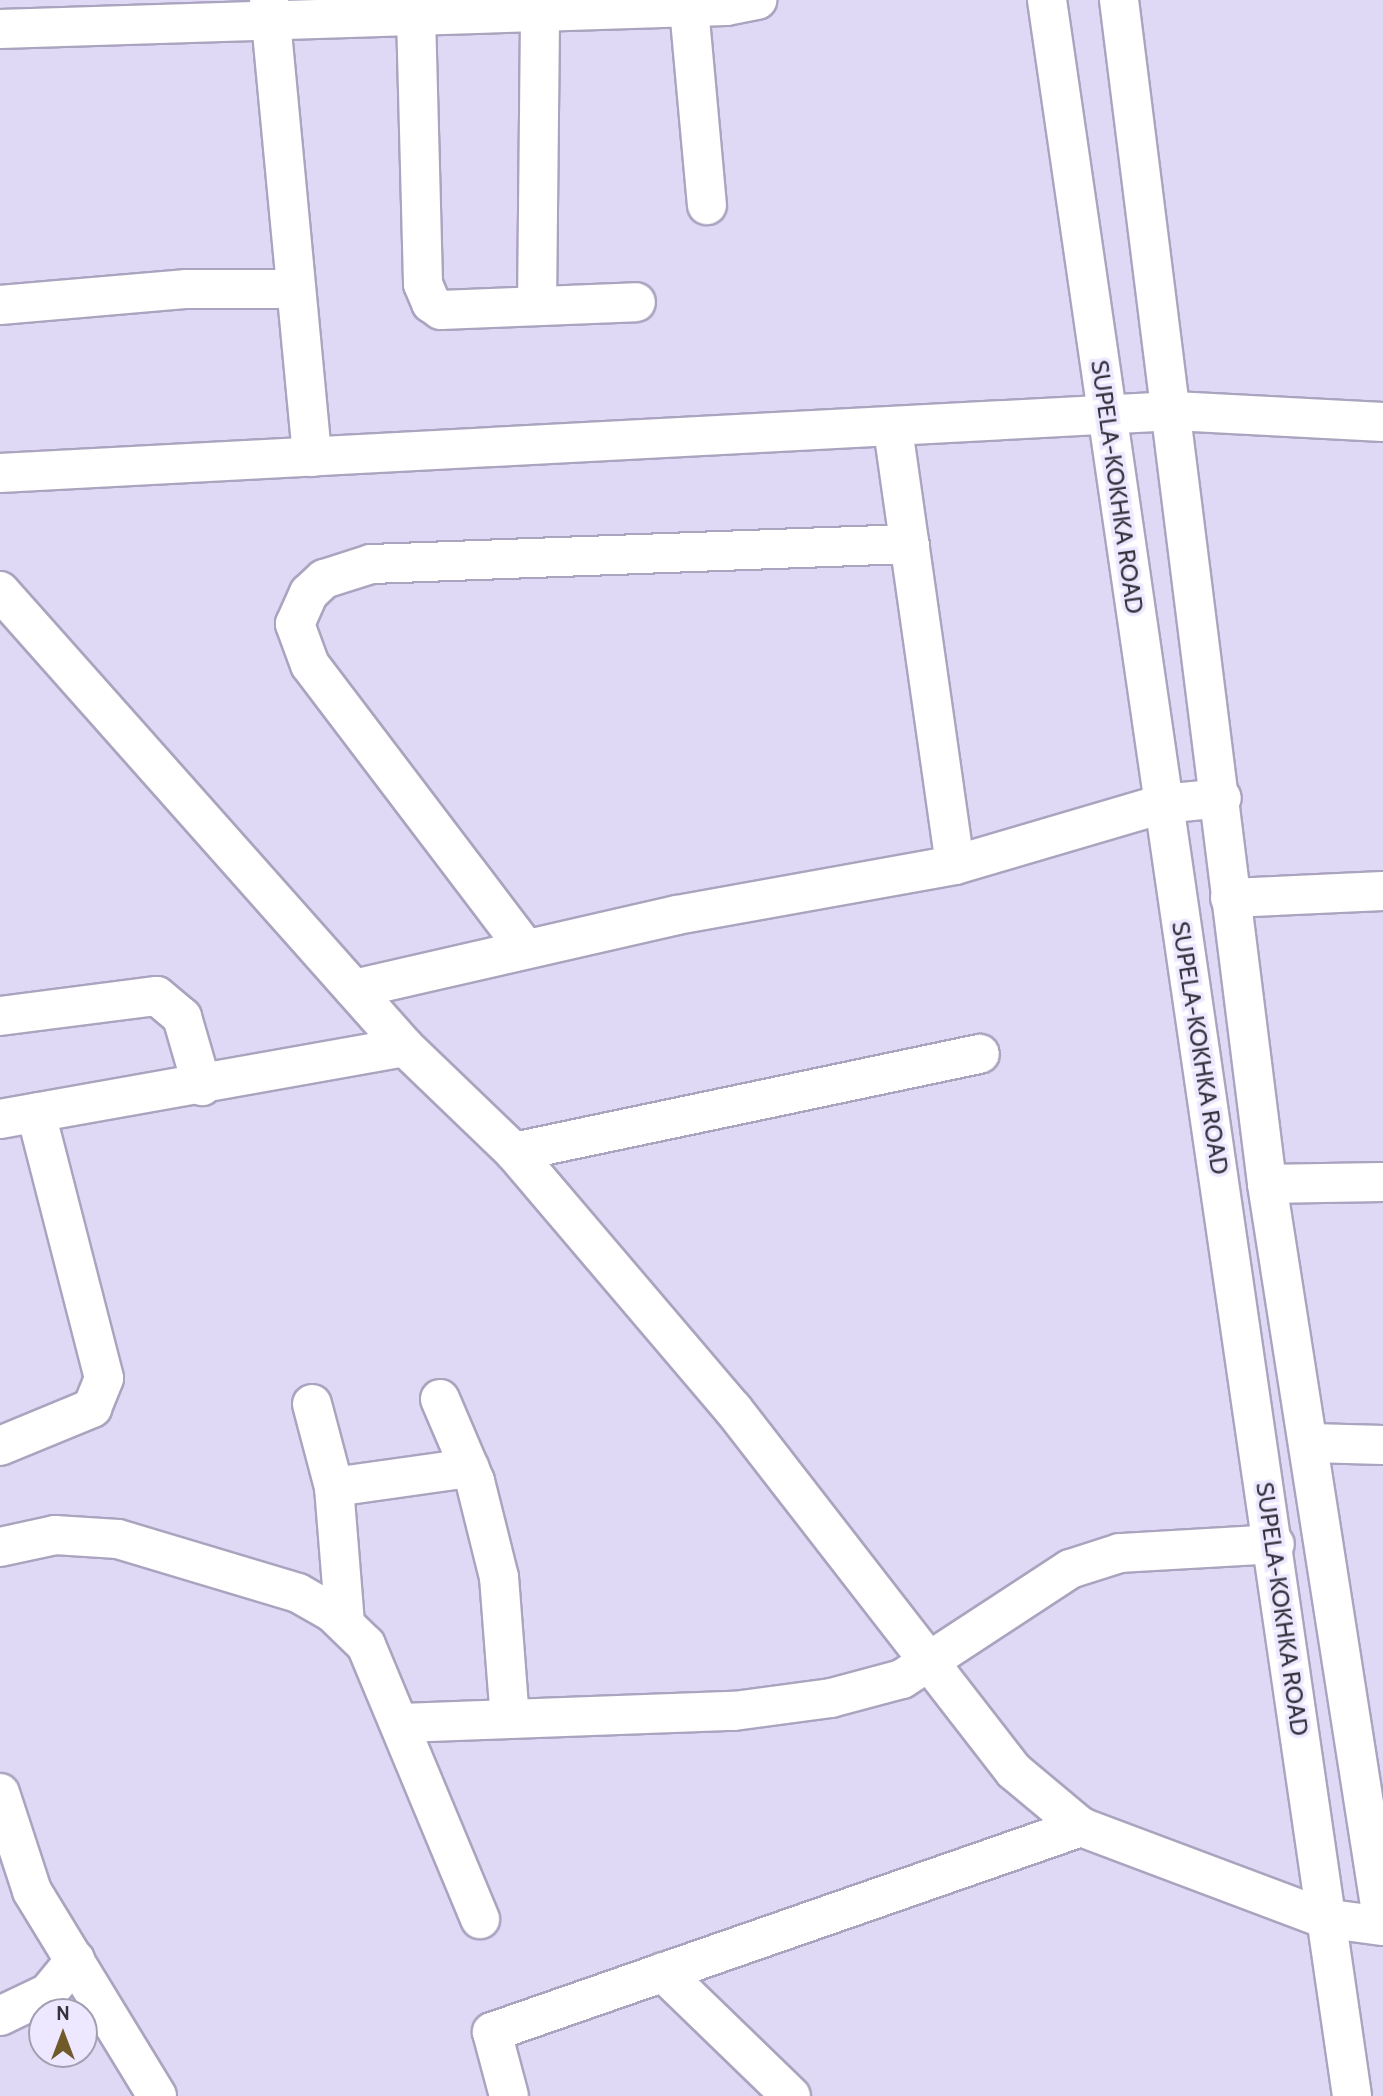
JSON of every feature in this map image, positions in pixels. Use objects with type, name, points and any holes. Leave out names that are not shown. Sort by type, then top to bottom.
[{"type":"street","points":[[0,29],[270,10],[416,15],[472,7],[540,12],[689,8],[757,0]]},
{"type":"street","name":"SUPELA-KOKHKA ROAD","points":[[1047,0],[1162,803],[1275,1544],[1323,1918],[1352,2096]]},
{"type":"street","name":"SUPELA-KOKHKA ROAD","points":[[1119,0],[1174,411],[1222,798],[1230,898],[1267,1184],[1311,1443],[1383,1926]]},
{"type":"street","points":[[689,8],[707,205]]},
{"type":"street","points":[[270,10],[312,457]]},
{"type":"street","points":[[537,306],[540,12]]},
{"type":"street","points":[[416,15],[425,295],[441,310],[636,302]]},
{"type":"street","points":[[0,305],[174,290],[296,289]]},
{"type":"street","points":[[0,472],[893,429],[1174,411],[1383,422]]},
{"type":"street","points":[[893,429],[955,865]]},
{"type":"street","points":[[525,948],[310,665],[295,624],[309,593],[324,579],[370,564],[910,544]]},
{"type":"street","points":[[0,591],[405,1047],[529,1172],[733,1409],[926,1665],[1014,1771],[1081,1827],[1323,1918],[1383,1926]]},
{"type":"street","points":[[354,989],[525,948],[955,865],[1162,803],[1222,798]]},
{"type":"street","points":[[1230,898],[1383,891]]},
{"type":"street","points":[[0,1016],[157,996],[182,1017],[202,1086]]},
{"type":"street","points":[[0,1446],[92,1408],[104,1378],[18,1116],[202,1086],[405,1047]]},
{"type":"street","points":[[529,1172],[980,1054]]},
{"type":"street","points":[[1267,1184],[1383,1182]]},
{"type":"street","points":[[440,1399],[470,1468],[499,1577],[510,1719]]},
{"type":"street","points":[[312,1404],[334,1487],[345,1624]]},
{"type":"street","points":[[1311,1443],[1383,1445]]},
{"type":"street","points":[[334,1487],[470,1468]]},
{"type":"street","points":[[0,1548],[55,1535],[118,1539],[299,1594],[345,1624],[366,1645],[402,1723],[480,1919]]},
{"type":"street","points":[[402,1723],[748,1709],[831,1698],[902,1679],[1070,1569],[1120,1553],[1275,1544]]},
{"type":"street","points":[[0,1793],[32,1891],[158,2096]]},
{"type":"street","points":[[509,2096],[492,2032],[1081,1827]]},
{"type":"street","points":[[0,2016],[48,1993],[75,1960]]},
{"type":"street","points":[[663,1972],[791,2096]]}]
